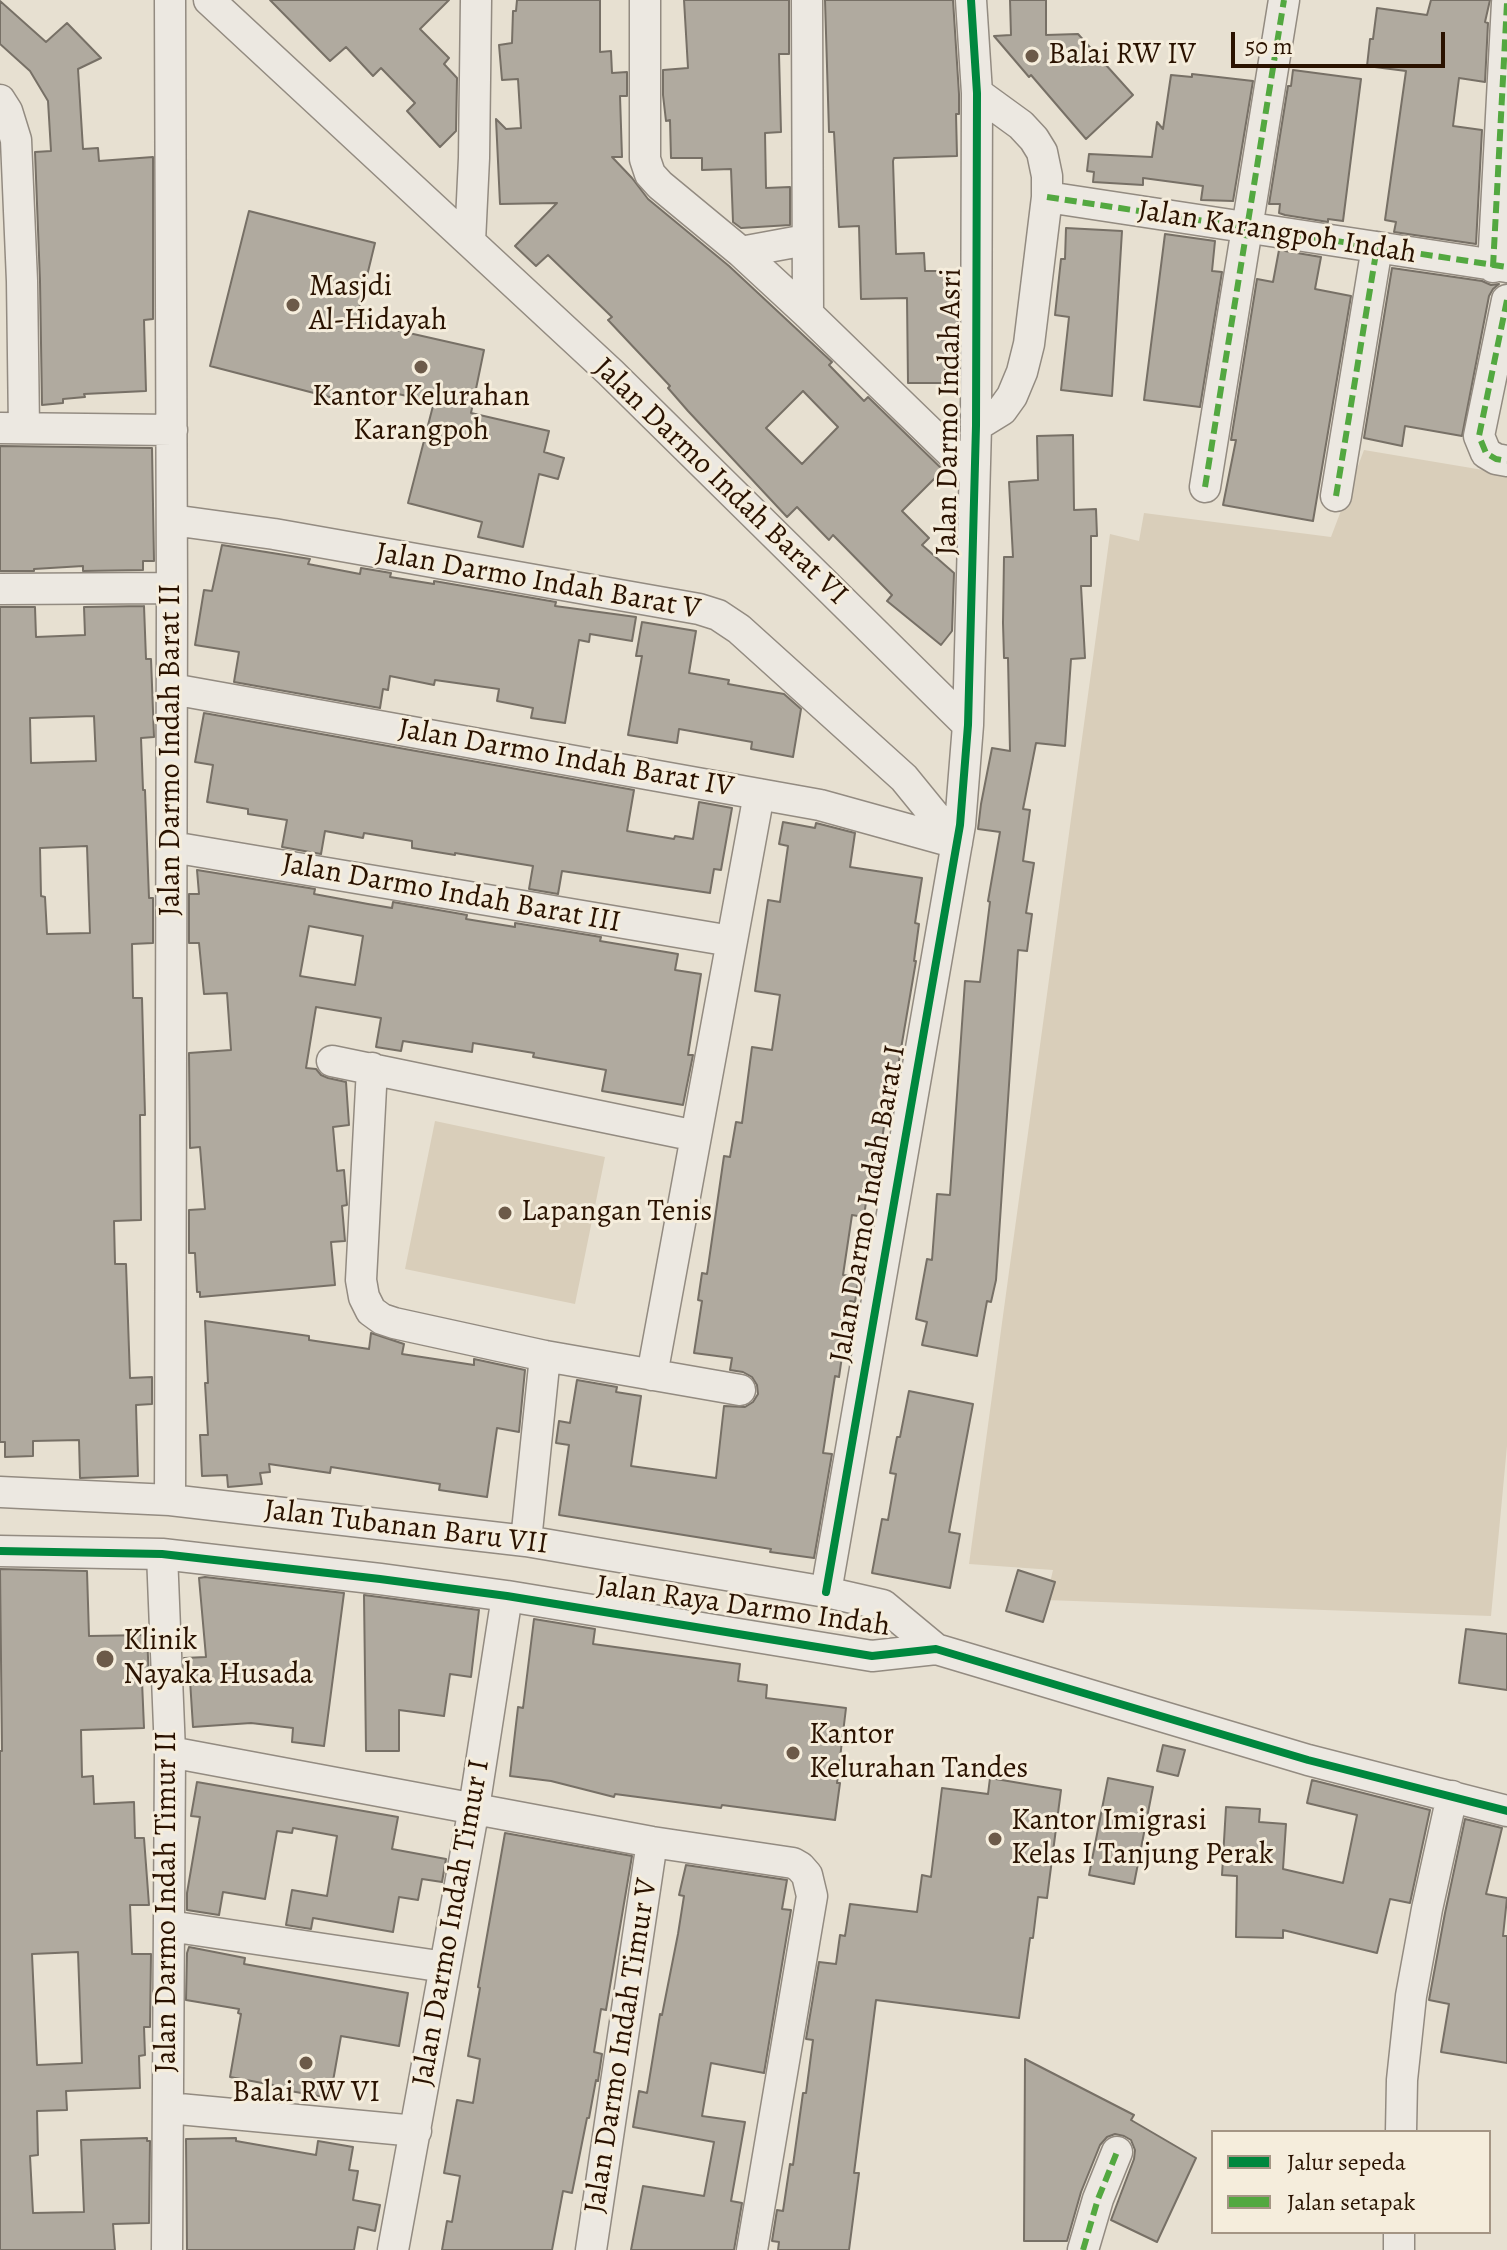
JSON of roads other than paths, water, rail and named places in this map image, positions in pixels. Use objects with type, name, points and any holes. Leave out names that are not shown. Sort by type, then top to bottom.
[{"type":"street","name":"Jalan Darmo Indah Barat II","points":[[170,0],[170,1500]]},
{"type":"street","name":"Jalan Darmo Indah Barat VI","points":[[209,0],[610,372],[968,725]]},
{"type":"street","points":[[470,242],[476,0]]},
{"type":"street","points":[[645,0],[645,159],[650,174],[808,314],[974,475]]},
{"type":"street","points":[[807,0],[808,314]]},
{"type":"street","name":"Jalan Darmo Indah Asri","points":[[958,834],[968,725],[976,426],[977,93],[971,0]]},
{"type":"street","points":[[1205,487],[1284,0]]},
{"type":"street","points":[[1500,267],[1507,3]]},
{"type":"street","points":[[976,426],[1002,410],[1022,372],[1029,344],[1047,197],[1042,152],[1034,139],[1021,125],[977,93]]},
{"type":"street","points":[[0,100],[7,111],[12,428],[172,430]]},
{"type":"street","name":"Jalan Karangpoh Indah","points":[[1047,197],[1500,267]]},
{"type":"street","points":[[741,252],[806,240]]},
{"type":"street","points":[[1336,496],[1377,247]]},
{"type":"street","points":[[1507,300],[1479,436],[1486,453],[1507,461]]},
{"type":"street","name":"Jalan Darmo Indah Barat V","points":[[172,520],[264,533],[699,609],[718,615],[739,629],[904,778],[958,834]]},
{"type":"street","points":[[0,589],[172,588]]},
{"type":"street","name":"Jalan Darmo Indah Barat IV","points":[[172,689],[820,805],[958,834]]},
{"type":"street","points":[[652,1375],[759,794]]},
{"type":"street","name":"Jalan Darmo Indah Barat I","points":[[826,1592],[958,834]]},
{"type":"street","name":"Jalan Darmo Indah Barat III","points":[[172,847],[731,941]]},
{"type":"street","points":[[332,1061],[696,1136]]},
{"type":"street","points":[[372,1068],[361,1280],[371,1311],[394,1323],[545,1356],[740,1390]]},
{"type":"street","points":[[526,1541],[545,1356]]},
{"type":"street","name":"Jalan Tubanan Baru VII","points":[[0,1492],[170,1500],[526,1541],[826,1592],[883,1605],[936,1649]]},
{"type":"street","name":"Jalan Raya Darmo Indah","points":[[0,1551],[162,1554],[507,1596],[872,1656],[936,1649],[1308,1760],[1507,1811]]},
{"type":"street","name":"Jalan Darmo Indah Timur II","points":[[162,1554],[170,1752],[167,2250]]},
{"type":"street","name":"Jalan Darmo Indah Timur I","points":[[393,2250],[474,1808],[507,1596]]},
{"type":"street","points":[[170,1752],[652,1842],[793,1863],[800,1867],[807,1875],[812,1896],[752,2250]]},
{"type":"street","points":[[1401,2130],[1402,2080],[1411,1996],[1452,1796]]},
{"type":"street","name":"Jalan Darmo Indah Timur V","points":[[591,2250],[652,1842]]},
{"type":"street","points":[[169,1926],[445,1967]]},
{"type":"street","points":[[168,2108],[416,2131]]},
{"type":"street","points":[[1083,2250],[1098,2199],[1117,2152]]},
{"type":"place","name":"Balai RW IV","points":[[1032,56]]},
{"type":"place","name":"Masjdi Al-Hidayah","points":[[293,305]]},
{"type":"place","name":"Kantor Kelurahan Karangpoh","points":[[421,367]]},
{"type":"place","name":"Lapangan Tenis","points":[[505,1213]]},
{"type":"place","name":"Klinik Nayaka Husada","points":[[105,1659]]},
{"type":"place","name":"Kantor Kelurahan Tandes","points":[[793,1753]]},
{"type":"place","name":"Kantor Imigrasi Kelas I Tanjung Perak","points":[[995,1839]]},
{"type":"place","name":"Balai RW VI","points":[[306,2063]]}]
